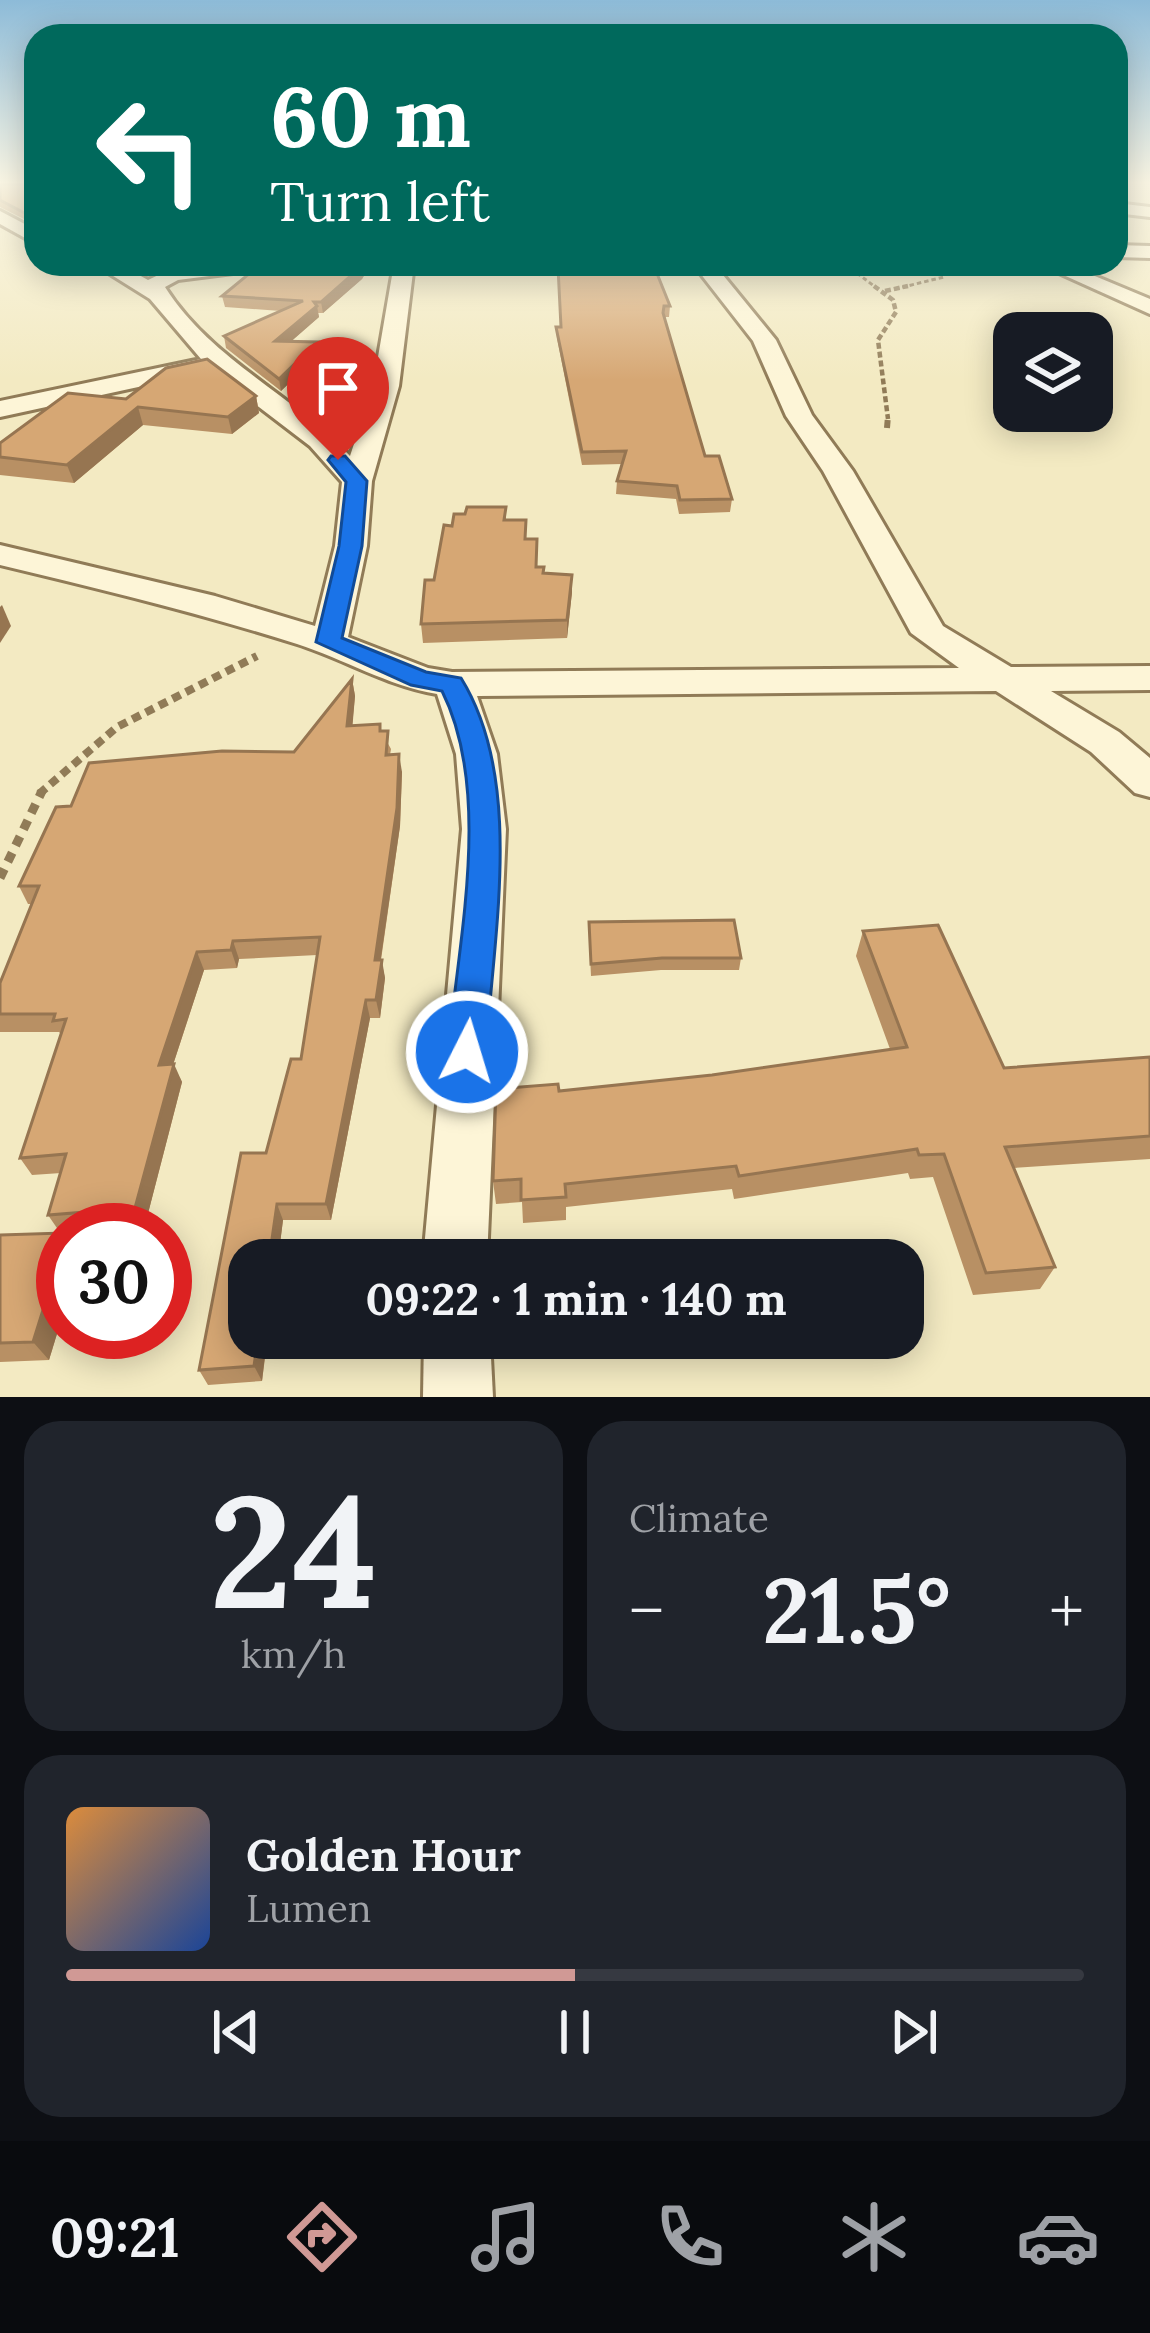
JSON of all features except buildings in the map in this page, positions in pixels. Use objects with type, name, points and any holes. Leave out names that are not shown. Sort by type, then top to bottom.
[{"type":"street","points":[[126,276],[158,294]]},
{"type":"street","points":[[173,276],[154,285],[158,294],[218,363],[320,440],[357,481]]},
{"type":"street","points":[[319,638],[351,546],[357,481],[386,386],[402,276]]},
{"type":"street","points":[[717,276],[764,340],[799,416],[838,471],[929,633],[1106,742],[1150,782]]},
{"type":"street","points":[[1077,276],[1150,307]]},
{"type":"street","points":[[0,409],[218,363]]},
{"type":"street","points":[[0,556],[203,603],[319,638],[420,679],[452,684],[569,679],[1143,681]]},
{"type":"street","points":[[452,684],[471,722],[481,761],[484,829],[456,1239]]},
{"type":"street","points":[[457,1359],[458,1397]]},
{"type":"path","points":[[863,276],[885,290],[896,312],[878,340],[890,404],[887,428]]},
{"type":"path","points":[[885,290],[944,278]]},
{"type":"path","points":[[0,878],[24,817],[62,773],[152,705],[319,638]]},
{"type":"route","points":[[338,460],[357,481],[351,546],[329,642],[420,679],[452,684],[471,722],[481,761],[484,829],[467,1052]]}]
